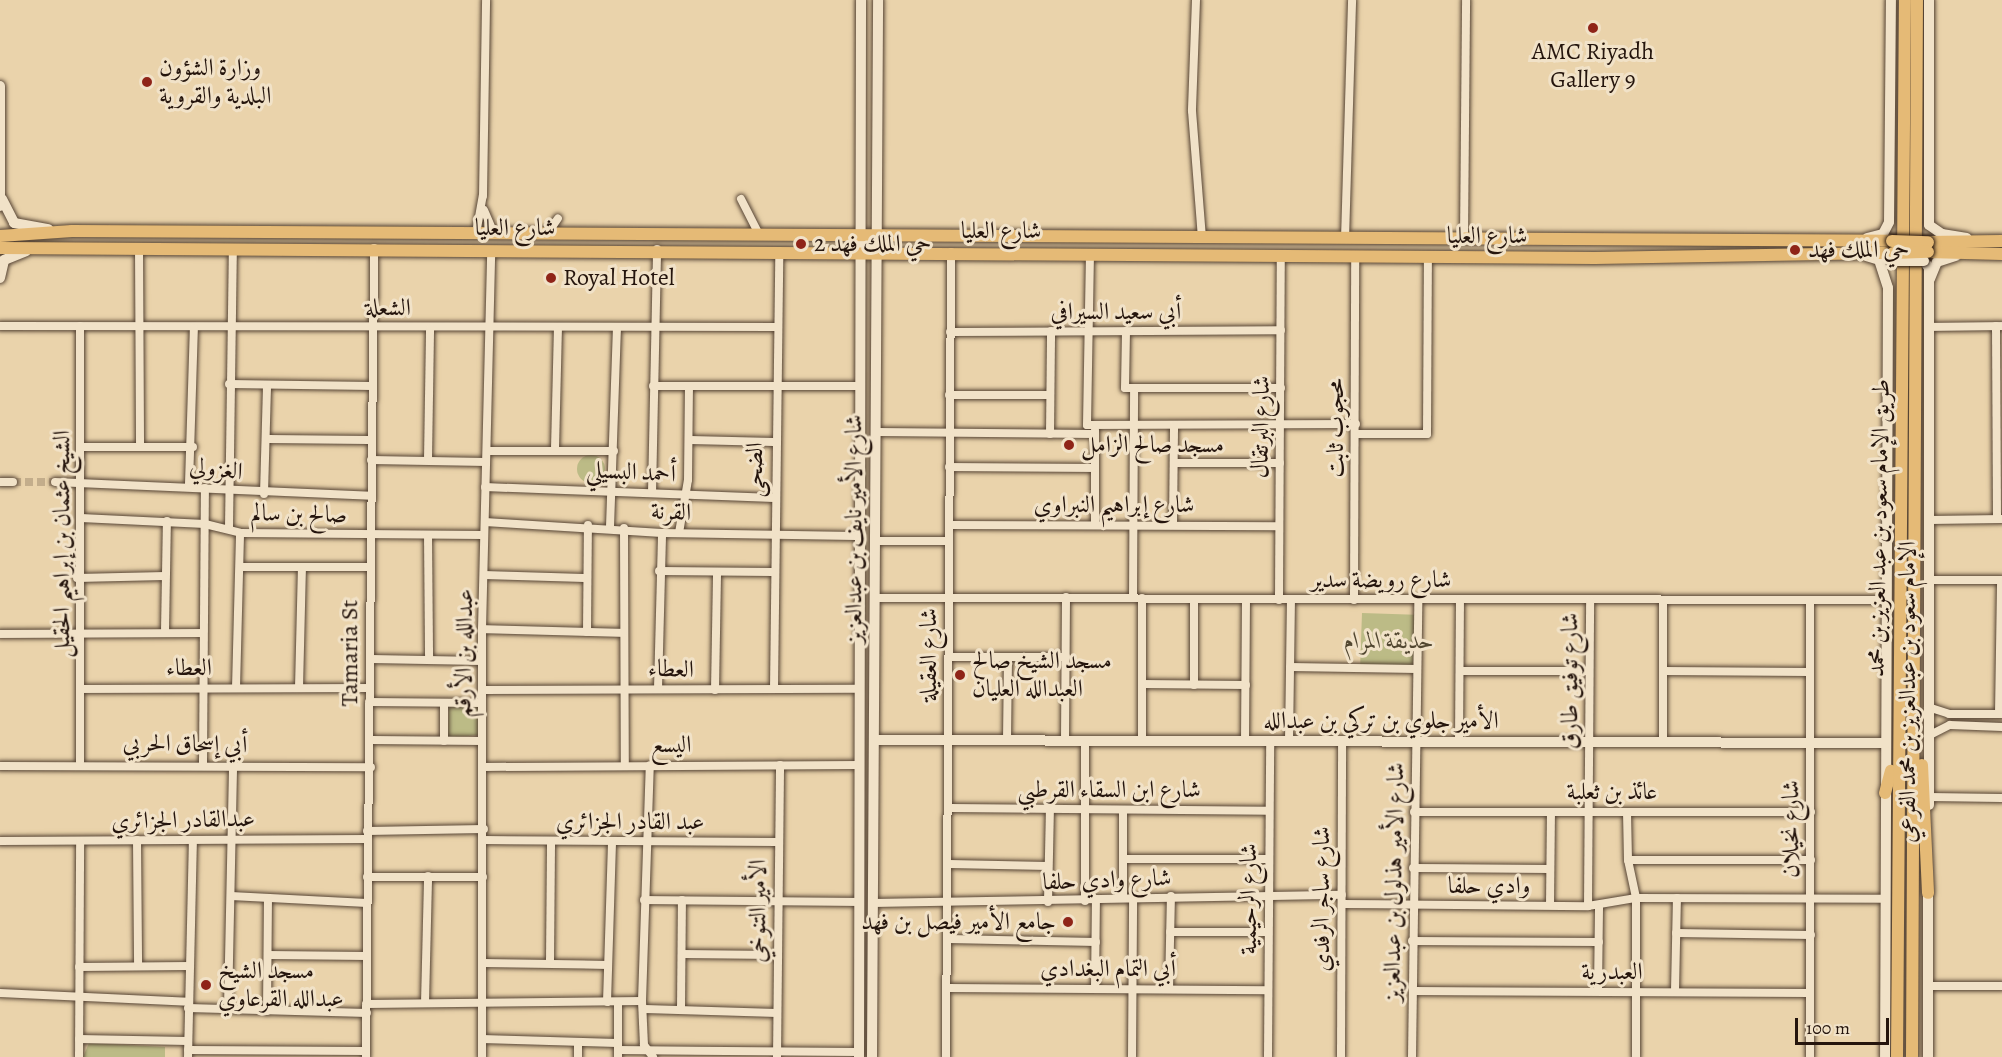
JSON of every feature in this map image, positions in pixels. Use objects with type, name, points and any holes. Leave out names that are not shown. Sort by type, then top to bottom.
[{"type":"main road","name":"طريق الإمام سعود بن عبد العزيز بن محمد","points":[[1896,1057],[1905,0]]},
{"type":"main road","name":"طريق الإمام سعود بن عبد العزيز بن محمد","points":[[1912,1057],[1916,644],[1917,0]]},
{"type":"main road","name":"شارع العليا","points":[[0,236],[72,231],[475,236],[1345,239],[1609,237],[1847,241],[1893,251]]},
{"type":"main road","points":[[1236,253],[1228,245],[1238,237]]},
{"type":"main road","points":[[1607,255],[1585,251],[1581,245],[1584,240],[1609,237]]},
{"type":"main road","points":[[1534,257],[1562,253],[1565,247],[1561,242],[1535,239]]},
{"type":"main road","name":"شارع العليا","points":[[0,248],[139,246],[233,249],[657,249],[867,253],[1090,252],[1534,257],[1927,252],[1978,247],[2002,241]]},
{"type":"main road","name":"شارع العليا","points":[[1978,247],[2002,254]]},
{"type":"main road","points":[[1916,644],[1928,893]]},
{"type":"main road","points":[[1886,793],[1898,693]]},
{"type":"street","points":[[486,0],[483,196],[488,227],[498,236]]},
{"type":"street","name":"شارع الأمير نايف بن عبدالعزيز","points":[[859,1055],[860,765],[856,536],[858,386],[878,108],[878,0]]},
{"type":"street","points":[[1196,0],[1192,111],[1202,237]]},
{"type":"street","points":[[1345,239],[1352,0]]},
{"type":"street","points":[[1464,239],[1466,0]]},
{"type":"street","points":[[1847,241],[1883,234],[1889,222],[1891,0]]},
{"type":"street","points":[[1929,0],[1929,225],[1942,234],[1978,247]]},
{"type":"street","name":"شارع الأمير نايف بن عبدالعزيز","points":[[861,1],[860,112],[868,237]]},
{"type":"street","points":[[0,86],[0,206]]},
{"type":"street","points":[[860,112],[868,127],[878,108]]},
{"type":"street","points":[[0,191],[14,223],[72,231]]},
{"type":"street","points":[[475,236],[483,196]]},
{"type":"street","points":[[741,199],[753,230],[763,236]]},
{"type":"street","points":[[546,236],[558,218]]},
{"type":"street","points":[[139,246],[140,447]]},
{"type":"street","points":[[0,278],[4,260],[18,252],[69,247]]},
{"type":"street","points":[[1927,291],[1937,262],[1978,247]]},
{"type":"street","name":"Tamaria St","points":[[366,1054],[367,835],[371,740],[369,567],[372,534],[369,440],[374,326],[374,248]]},
{"type":"street","points":[[229,526],[229,384],[233,249]]},
{"type":"street","points":[[652,494],[653,329],[657,249]]},
{"type":"street","name":"عبدالله بن الأرقم","points":[[482,1057],[483,536],[491,250]]},
{"type":"street","name":"الضحى","points":[[774,690],[774,442],[779,251]]},
{"type":"street","points":[[1885,1057],[1888,288],[1893,251]]},
{"type":"street","name":"شارع العقيلة","points":[[947,1053],[951,252]]},
{"type":"street","points":[[1090,252],[1088,330],[1091,424],[1095,434],[1095,525]]},
{"type":"street","name":"الإمام سعود بن عبدالعزيز بن محمد الفرعي","points":[[1927,252],[1930,520],[1928,1056]]},
{"type":"street","name":"شارع الأمير نايف بن عبدالعزيز","points":[[867,253],[877,432],[872,1057]]},
{"type":"street","points":[[1844,254],[1875,257],[1888,288]]},
{"type":"street","name":"شارع البرتقال","points":[[1279,600],[1281,255]]},
{"type":"street","name":"محجوب ثابت","points":[[1354,600],[1355,255]]},
{"type":"street","points":[[1355,434],[1427,434],[1428,257]]},
{"type":"street","name":"الشعلة","points":[[0,326],[138,326],[230,330],[374,326],[558,330],[777,327]]},
{"type":"street","name":"الشيخ عثمان بن إبراهيم الحقيل","points":[[80,326],[82,447],[77,578],[84,632],[80,762]]},
{"type":"street","points":[[1928,327],[1999,326],[1999,519],[1930,520]]},
{"type":"street","points":[[189,484],[193,447],[194,328]]},
{"type":"street","points":[[428,460],[430,328]]},
{"type":"street","points":[[610,527],[617,329]]},
{"type":"street","points":[[555,449],[558,330]]},
{"type":"street","name":"أبي سعيد السيرافي","points":[[951,332],[1281,330]]},
{"type":"street","points":[[1126,331],[1132,425],[1133,598]]},
{"type":"street","points":[[1050,434],[1051,332]]},
{"type":"street","points":[[653,386],[775,384],[858,386],[867,368],[875,383]]},
{"type":"street","points":[[229,384],[372,386]]},
{"type":"street","points":[[264,494],[268,439],[267,386]]},
{"type":"street","points":[[679,533],[690,440],[689,386]]},
{"type":"street","points":[[1129,389],[1281,388]]},
{"type":"street","points":[[949,395],[1050,395]]},
{"type":"street","points":[[1091,424],[1356,424]]},
{"type":"street","points":[[1173,525],[1174,425]]},
{"type":"street","points":[[877,432],[1095,434]]},
{"type":"street","points":[[268,439],[369,440]]},
{"type":"street","points":[[690,440],[774,442]]},
{"type":"street","points":[[82,447],[193,447]]},
{"type":"street","points":[[487,451],[555,449],[614,451]]},
{"type":"street","points":[[371,460],[486,462]]},
{"type":"street","points":[[1174,463],[1280,464]]},
{"type":"street","points":[[949,467],[1094,468]]},
{"type":"street","points":[[0,482],[13,482]]},
{"type":"street","name":"الغزولي","points":[[55,482],[189,484],[228,492],[371,496]]},
{"type":"street","name":"أحمد البسيلي","points":[[485,487],[611,489],[652,494],[774,498]]},
{"type":"street","points":[[203,763],[202,633],[205,488]]},
{"type":"street","name":"صالح بن سالم","points":[[81,518],[229,526],[240,533],[483,536]]},
{"type":"street","points":[[165,631],[166,521]]},
{"type":"street","name":"القرنة","points":[[485,522],[588,525],[662,533],[856,536]]},
{"type":"street","points":[[587,632],[588,525]]},
{"type":"street","name":"شارع إبراهيم النبراوي","points":[[949,525],[1279,526]]},
{"type":"street","points":[[624,528],[625,764]]},
{"type":"street","points":[[236,688],[240,533]]},
{"type":"street","points":[[658,688],[659,571],[662,533]]},
{"type":"street","points":[[428,536],[429,659]]},
{"type":"street","points":[[875,541],[949,541]]},
{"type":"street","points":[[240,567],[369,567]]},
{"type":"street","points":[[300,688],[302,567]]},
{"type":"street","points":[[659,571],[773,572]]},
{"type":"street","points":[[716,690],[717,572]]},
{"type":"street","points":[[484,575],[587,578]]},
{"type":"street","points":[[77,578],[165,576]]},
{"type":"street","points":[[1928,707],[1949,714],[2000,714],[2002,646],[2001,580],[1930,580]]},
{"type":"street","points":[[1065,741],[1066,597]]},
{"type":"street","name":"شارع رويضة سدير","points":[[874,598],[1887,600]]},
{"type":"street","points":[[1142,598],[1142,740]]},
{"type":"street","points":[[1194,599],[1194,685]]},
{"type":"street","points":[[1245,742],[1246,599]]},
{"type":"street","points":[[1459,742],[1460,599]]},
{"type":"street","points":[[1288,741],[1291,600]]},
{"type":"street","name":"شارع الأمير هذلول بن عبدالعزيز","points":[[1412,1057],[1412,905],[1418,600]]},
{"type":"street","name":"شارع نخيلان","points":[[1810,600],[1810,1057]]},
{"type":"street","name":"شارع توفيق طارق","points":[[1588,906],[1590,601]]},
{"type":"street","points":[[1663,601],[1663,740]]},
{"type":"street","points":[[482,630],[623,633]]},
{"type":"street","points":[[0,634],[165,631],[202,633]]},
{"type":"street","points":[[949,657],[1066,657]]},
{"type":"street","points":[[1007,740],[1008,657]]},
{"type":"street","points":[[371,659],[482,661]]},
{"type":"street","points":[[1290,668],[1417,669]]},
{"type":"street","points":[[1460,671],[1588,671]]},
{"type":"street","points":[[1663,671],[1810,672]]},
{"type":"street","points":[[1142,684],[1246,685]]},
{"type":"street","name":"العطاء","points":[[482,690],[625,687],[716,690],[858,689]]},
{"type":"street","name":"العطاء","points":[[81,689],[369,688]]},
{"type":"street","points":[[369,702],[482,703]]},
{"type":"street","points":[[444,703],[444,741]]},
{"type":"street","points":[[1949,714],[1943,722],[1950,725],[2002,727]]},
{"type":"street","points":[[1930,735],[1950,725]]},
{"type":"street","points":[[371,740],[482,741]]},
{"type":"street","name":"الأمير جلوي بن تركي بن عبدالله","points":[[876,740],[1885,742]]},
{"type":"street","points":[[1085,741],[1085,901]]},
{"type":"street","name":"شارع الرحيمية","points":[[1268,1057],[1270,742]]},
{"type":"street","name":"شارع ساجر الرفدي","points":[[1341,1057],[1342,742]]},
{"type":"street","name":"أبي إسحاق الحربي","points":[[0,766],[80,762],[370,767]]},
{"type":"street","points":[[228,1008],[233,763]]},
{"type":"street","name":"اليسع","points":[[483,767],[625,764],[860,765]]},
{"type":"street","points":[[650,765],[644,900],[643,1006],[644,1045],[653,1054]]},
{"type":"street","name":"الأمير التنوخي","points":[[777,1054],[777,842],[780,765]]},
{"type":"street","points":[[1929,797],[2002,798]]},
{"type":"street","name":"شارع ابن السقاء القرطبي","points":[[950,808],[1269,811]]},
{"type":"street","points":[[1048,902],[1050,810]]},
{"type":"street","points":[[1123,810],[1123,898]]},
{"type":"street","name":"عائذ بن ثعلبة","points":[[1414,812],[1810,812]]},
{"type":"street","points":[[1550,905],[1551,812]]},
{"type":"street","points":[[1627,812],[1628,860],[1636,898],[1636,1057]]},
{"type":"street","name":"عبدالقادر الجزائري","points":[[0,841],[193,841],[484,829]]},
{"type":"street","points":[[137,840],[138,966]]},
{"type":"street","name":"عبد القادر الجزائري","points":[[483,840],[777,842]]},
{"type":"street","points":[[79,1057],[80,841]]},
{"type":"street","points":[[188,1049],[193,841]]},
{"type":"street","points":[[550,961],[551,842]]},
{"type":"street","points":[[607,1002],[612,842]]},
{"type":"street","points":[[1123,859],[1269,859]]},
{"type":"street","points":[[1628,860],[1811,860]]},
{"type":"street","points":[[949,864],[1048,866]]},
{"type":"street","points":[[1413,868],[1550,869]]},
{"type":"street","points":[[425,1003],[428,876]]},
{"type":"street","points":[[367,877],[483,877]]},
{"type":"street","points":[[231,896],[268,900],[367,903]]},
{"type":"street","points":[[1169,989],[1171,896]]},
{"type":"street","name":"شارع وادي حلفا","points":[[873,903],[1048,902],[1171,896],[1342,899]]},
{"type":"street","points":[[1132,1057],[1134,897]]},
{"type":"street","name":"وادي حلفا","points":[[1342,899],[1412,905],[1588,906],[1636,898],[1886,899]]},
{"type":"street","points":[[1675,991],[1677,898]]},
{"type":"street","points":[[1095,989],[1096,899]]},
{"type":"street","points":[[267,1011],[268,900]]},
{"type":"street","points":[[644,900],[858,902]]},
{"type":"street","points":[[681,1009],[682,900]]},
{"type":"street","points":[[1598,991],[1599,905]]},
{"type":"street","points":[[1170,932],[1268,932]]},
{"type":"street","points":[[1677,933],[1811,935]]},
{"type":"street","points":[[948,939],[1096,942]]},
{"type":"street","points":[[1412,941],[1599,942]]},
{"type":"street","points":[[682,954],[778,955]]},
{"type":"street","points":[[268,955],[367,956]]},
{"type":"street","points":[[483,963],[550,961],[608,965]]},
{"type":"street","points":[[79,967],[190,966]]},
{"type":"street","points":[[1928,986],[2002,986]]},
{"type":"street","name":"أبي التمام البغدادي","points":[[948,988],[1268,990]]},
{"type":"street","name":"العبدرية","points":[[1413,991],[1810,993]]},
{"type":"street","points":[[0,993],[267,1011],[367,1013]]},
{"type":"street","points":[[366,1004],[607,1002],[681,1009],[777,1013]]},
{"type":"street","points":[[618,1003],[618,1050]]},
{"type":"street","points":[[79,1039],[251,1054],[366,1054]]},
{"type":"street","points":[[482,1039],[578,1042],[653,1054],[859,1055]]},
{"type":"street","points":[[578,1042],[578,1057]]},
{"type":"street","points":[[1877,1057],[1885,1043]]},
{"type":"street","points":[[947,1053],[952,1057]]},
{"type":"green space","points":[[591,455],[601,459],[605,469],[601,479],[591,483],[581,479],[577,469],[581,459]]},
{"type":"green space","name":"حديقة المرام","points":[[1362,613],[1415,615],[1413,669],[1360,667]]},
{"type":"green space","points":[[449,705],[479,705],[478,735],[448,738]]},
{"type":"green space","points":[[89,1043],[165,1047],[165,1057],[83,1057]]},
{"type":"tunnel","points":[[13,482],[55,482]]},
{"type":"place","name":"AMC Riyadh Gallery 9","points":[[1593,28]]},
{"type":"place","name":"وزارة الشؤون البلدية والقروية","points":[[147,82]]},
{"type":"place","name":"حي الملك فهد 2","points":[[801,244]]},
{"type":"place","name":"حي الملك فهد","points":[[1795,250]]},
{"type":"place","name":"Royal Hotel","points":[[551,278]]},
{"type":"place","name":"مسجد صالح الزامل","points":[[1069,445]]},
{"type":"place","name":"مسجد الشيخ صالح العبدالله العليان","points":[[960,675]]},
{"type":"place","name":"جامع الأمير فيصل بن فهد","points":[[1068,922]]},
{"type":"place","name":"مسجد الشيخ عبدالله القرعاوي","points":[[206,985]]}]
